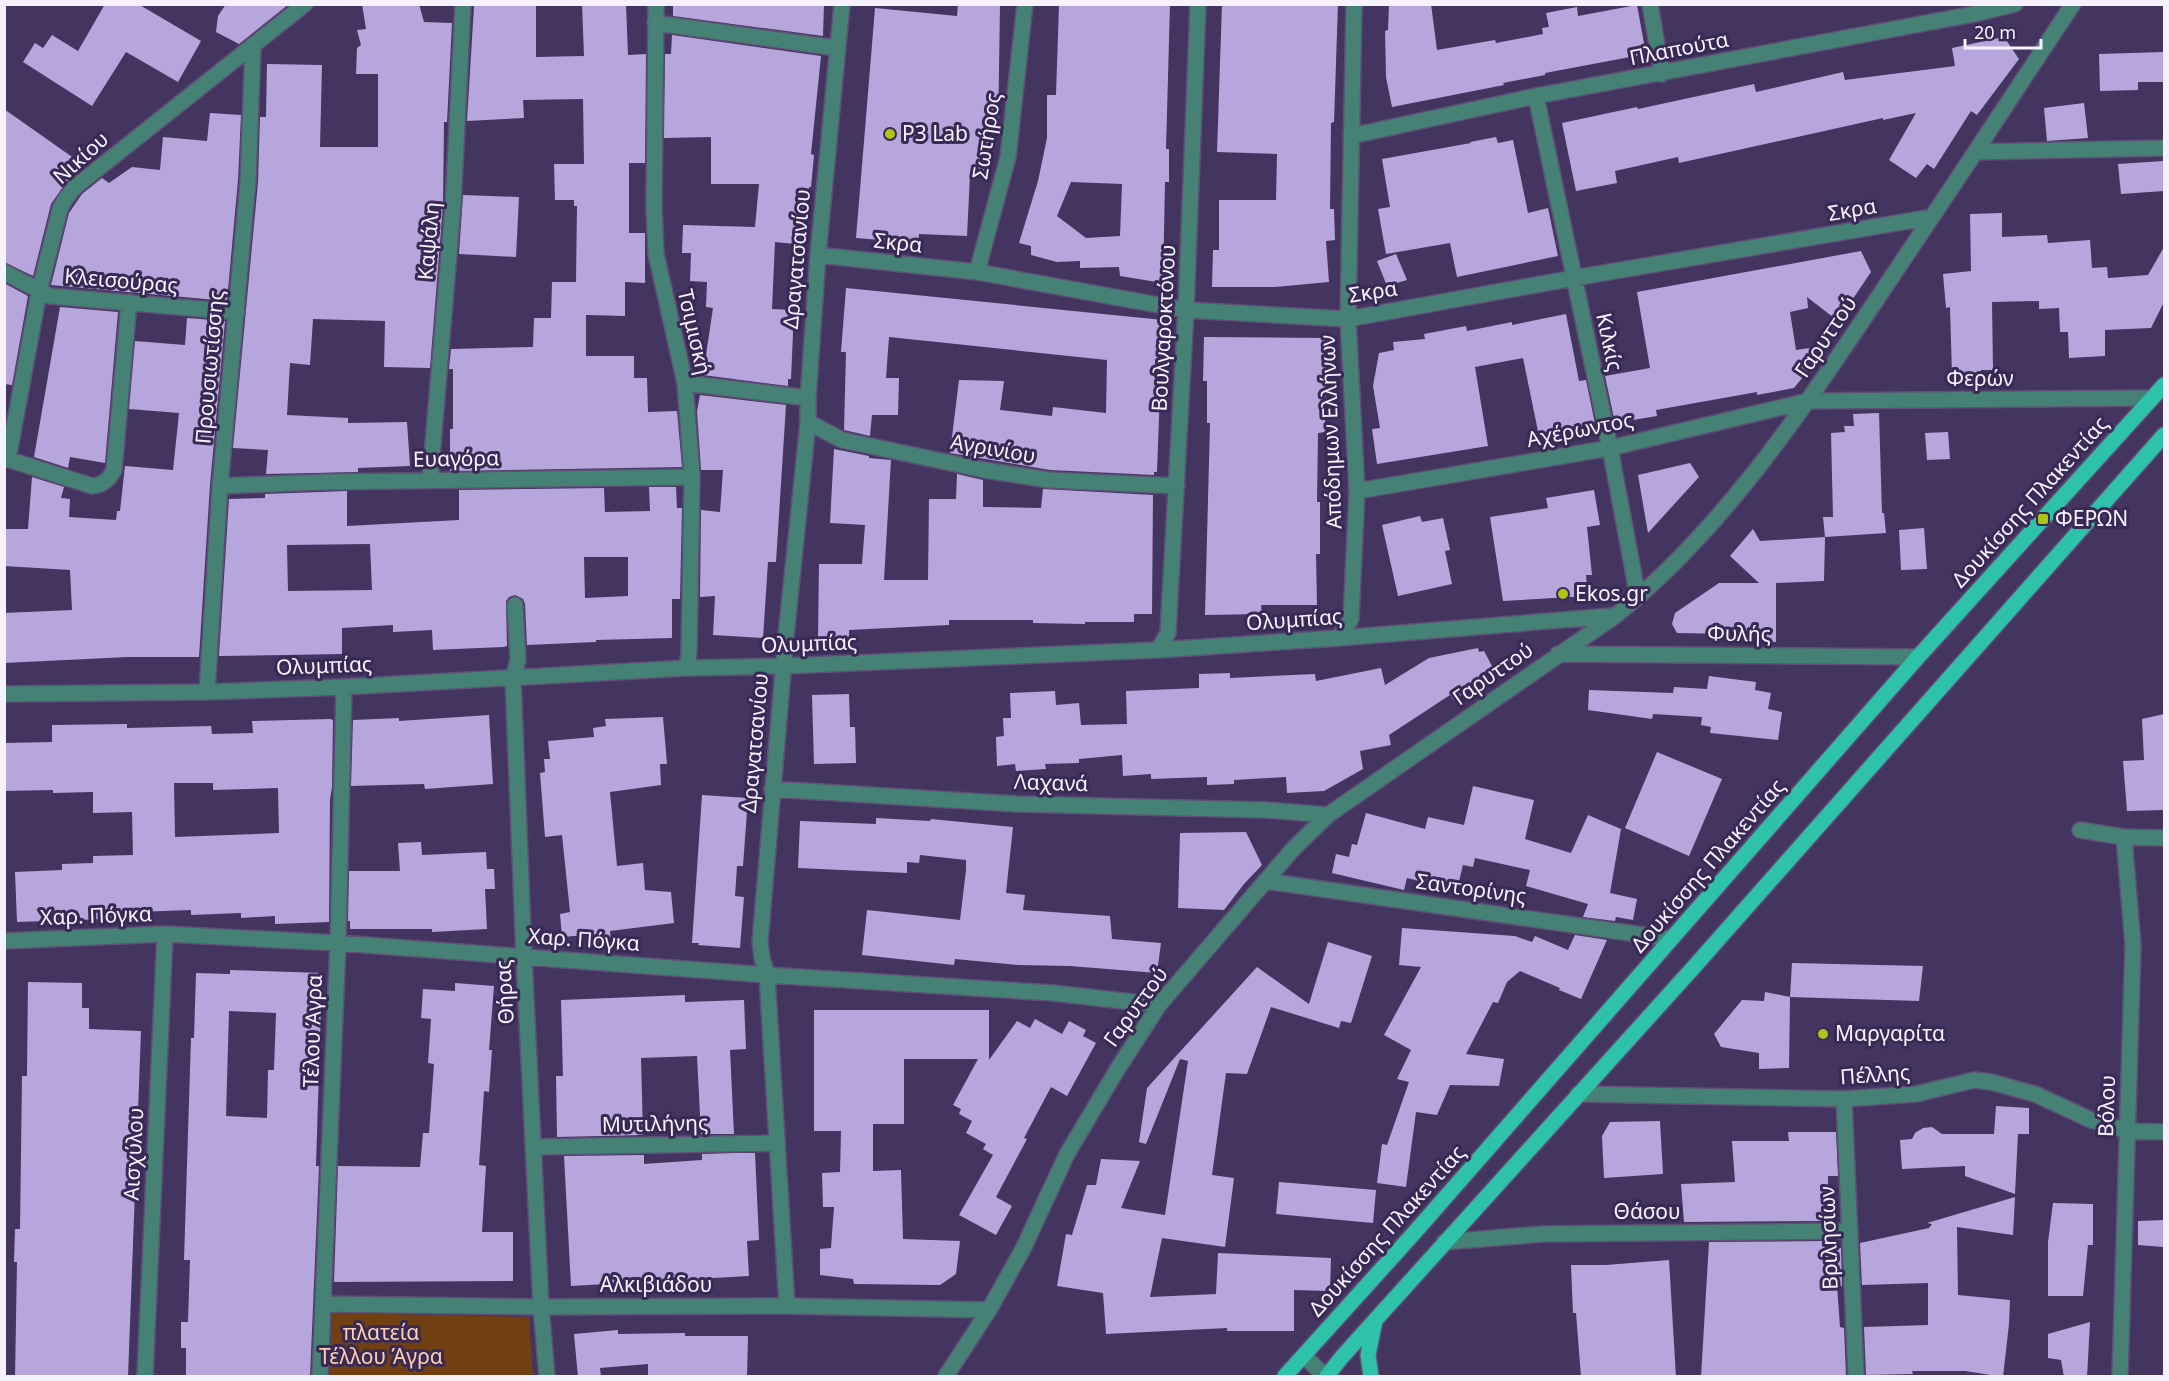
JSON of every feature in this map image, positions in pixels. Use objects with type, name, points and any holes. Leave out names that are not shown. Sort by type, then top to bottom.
[{"type":"main road","name":"Δουκίσσης Πλακεντίας","points":[[1287,1376],[1918,657],[2164,385]]},
{"type":"main road","points":[[1326,1377],[1444,1242],[1701,959],[2164,435]]},
{"type":"main road","points":[[1371,1377],[1368,1354],[1375,1321]]},
{"type":"street","name":"Νικίου","points":[[6,459],[39,292],[60,209],[66,198],[75,187],[305,4]]},
{"type":"street","name":"Καψάλη","points":[[430,480],[453,206],[463,4]]},
{"type":"street","name":"Τσιμισκή","points":[[656,4],[654,208],[656,254],[685,383],[692,477],[687,668]]},
{"type":"street","name":"Δραγατσανίου","points":[[787,1306],[767,975],[760,942],[772,789],[808,422],[818,255],[842,4]]},
{"type":"street","name":"Σωτήρος","points":[[977,272],[1008,158],[1025,4]]},
{"type":"street","name":"Βουλγαροκτόνου","points":[[1158,650],[1168,633],[1186,310],[1198,4]]},
{"type":"street","name":"Απόδημων Ελλήνων","points":[[1339,638],[1351,619],[1357,490],[1348,319],[1354,4]]},
{"type":"street","points":[[1650,4],[1662,74]]},
{"type":"street","name":"Πλαπούτα","points":[[1351,136],[1536,96],[1662,74],[1974,9],[2014,4]]},
{"type":"street","name":"Γαρυττού","points":[[946,1377],[989,1310],[1023,1249],[1067,1154],[1159,1005],[1293,849],[1328,815],[1615,616],[1638,597],[1705,532],[1808,401],[1977,152],[2073,4]]},
{"type":"street","points":[[655,23],[837,48]]},
{"type":"street","name":"Προυσιωτίσσης","points":[[207,692],[220,486],[248,181],[253,45]]},
{"type":"street","name":"Κιλκίς","points":[[1536,96],[1610,448],[1638,597]]},
{"type":"street","points":[[1977,152],[2164,148]]},
{"type":"street","name":"Σκρα","points":[[818,255],[977,272],[1186,310],[1348,319],[1932,217]]},
{"type":"street","name":"Κλεισούρας","points":[[4,272],[50,296],[237,312]]},
{"type":"street","points":[[6,459],[92,486],[104,483],[110,477],[114,470],[129,302]]},
{"type":"street","points":[[685,383],[808,398]]},
{"type":"street","name":"Φερών","points":[[1808,401],[2152,398]]},
{"type":"street","name":"Αχέρωντος","points":[[1357,490],[1610,448],[1808,401]]},
{"type":"street","name":"Αγρινίου","points":[[808,422],[842,440],[984,470],[1049,480],[1177,486]]},
{"type":"street","name":"Ευαγόρα","points":[[220,486],[430,480],[692,477]]},
{"type":"street","name":"Θήρας","points":[[515,605],[518,660],[513,679],[524,957],[547,1377]]},
{"type":"street","name":"Ολυμπίας","points":[[4,694],[207,692],[344,687],[687,668],[1158,650],[1615,616]]},
{"type":"street","name":"Φυλής","points":[[1558,654],[1918,657]]},
{"type":"street","name":"Τέλου Άγρα","points":[[320,1377],[338,943],[344,687]]},
{"type":"street","name":"Λαχανά","points":[[772,789],[1017,804],[1266,810],[1328,815]]},
{"type":"street","points":[[2080,830],[2124,837],[2164,838]]},
{"type":"street","name":"Βόλου","points":[[2120,1377],[2133,945],[2124,837]]},
{"type":"street","name":"Σαντορίνης","points":[[1265,881],[1671,939]]},
{"type":"street","name":"Χαρ. Πόγκα","points":[[4,941],[165,934],[338,943],[767,975],[1053,993],[1159,1005]]},
{"type":"street","name":"Αισχύλου","points":[[145,1377],[165,934]]},
{"type":"street","name":"Πέλλης","points":[[1578,1094],[1844,1099],[1916,1094],[1974,1080],[1991,1082],[2035,1094],[2091,1120],[2127,1131],[2164,1132]]},
{"type":"street","name":"Βριλησίων","points":[[1844,1099],[1856,1377]]},
{"type":"street","name":"Μυτιλήνης","points":[[534,1147],[776,1143]]},
{"type":"street","name":"Θάσου","points":[[1444,1242],[1543,1234],[1850,1231]]},
{"type":"street","name":"Αλκιβιάδου","points":[[324,1304],[542,1307],[787,1306],[989,1310]]},
{"type":"street","points":[[1304,1356],[1326,1377]]},
{"type":"green space","name":"πλατεία Τέλλου Άγρα","points":[[332,1313],[529,1317],[533,1376],[329,1376]]},
{"type":"building","points":[[105,4],[138,4],[201,41],[178,82],[126,52],[92,106],[23,62],[35,43],[43,48],[52,35],[78,51]]},
{"type":"building","points":[[226,4],[289,4],[239,44],[216,32],[218,16]]},
{"type":"building","points":[[362,4],[419,4],[424,22],[452,23],[447,122],[444,122],[443,205],[430,368],[384,367],[385,321],[313,319],[310,365],[290,363],[287,415],[348,418],[348,423],[407,422],[410,466],[358,468],[358,472],[266,474],[268,450],[233,448],[258,182],[260,117],[266,117],[267,64],[322,65],[320,147],[378,147],[378,74],[356,74],[357,48],[361,45],[357,30],[366,29]]},
{"type":"building","points":[[582,4],[626,4],[628,55],[646,54],[645,163],[629,163],[629,233],[645,233],[645,283],[625,282],[625,316],[586,315],[586,356],[634,356],[634,378],[647,378],[648,412],[677,411],[682,467],[450,471],[450,429],[453,429],[453,369],[449,369],[451,349],[533,347],[534,318],[551,318],[552,282],[576,282],[577,206],[574,206],[574,200],[555,200],[554,164],[584,164],[583,99],[523,100],[524,118],[467,121],[474,6],[536,5],[536,57],[584,56]]},
{"type":"building","points":[[673,4],[824,4],[823,36],[673,16]]},
{"type":"building","points":[[958,4],[1000,4],[998,136],[991,135],[989,175],[970,175],[967,236],[919,234],[918,243],[856,238],[875,8],[957,16]]},
{"type":"building","points":[[1059,4],[1170,4],[1166,149],[1169,149],[1169,182],[1165,182],[1163,283],[1120,276],[1119,267],[1080,268],[1080,261],[1057,262],[1031,255],[1031,246],[1019,243],[1038,181],[1047,138],[1047,95],[1056,95]],"holes":[[[1071,182],[1122,184],[1120,236],[1086,238],[1057,216]]]},
{"type":"building","points":[[1222,4],[1338,4],[1334,122],[1331,123],[1330,209],[1334,209],[1335,240],[1326,241],[1329,282],[1275,287],[1212,287],[1213,250],[1219,250],[1219,200],[1276,200],[1277,154],[1217,152]]},
{"type":"building","points":[[1389,4],[1431,4],[1437,50],[1495,40],[1496,43],[1543,34],[1542,28],[1549,27],[1546,13],[1577,7],[1578,16],[1637,5],[1646,54],[1545,73],[1545,75],[1503,83],[1504,85],[1392,107],[1386,77],[1385,31],[1388,30]]},
{"type":"building","points":[[672,35],[821,56],[811,154],[814,155],[804,245],[775,242],[772,309],[794,310],[791,379],[788,379],[788,386],[703,375],[713,308],[706,307],[707,282],[690,281],[691,253],[682,253],[683,225],[755,227],[759,184],[711,184],[711,137],[664,138],[665,54],[671,54]]},
{"type":"building","points":[[2004,37],[2019,59],[1977,115],[1971,111],[1934,169],[1927,164],[1916,178],[1889,160],[1916,113],[1883,120],[1883,118],[1679,163],[1678,157],[1615,171],[1617,183],[1576,191],[1562,123],[1754,84],[1756,92],[1843,72],[1845,80],[1955,66],[1952,48]]},
{"type":"building","points":[[2164,52],[2164,82],[2138,82],[2138,90],[2100,91],[2099,54]]},
{"type":"building","points":[[2084,103],[2088,138],[2047,141],[2044,108]]},
{"type":"building","points":[[4,109],[85,166],[67,181],[51,204],[33,276],[4,262]]},
{"type":"building","points":[[210,113],[241,115],[238,180],[227,301],[51,285],[69,213],[82,194],[102,178],[109,183],[132,167],[160,170],[163,137],[207,141]]},
{"type":"building","points":[[1496,137],[1498,143],[1513,140],[1528,213],[1548,208],[1558,256],[1457,277],[1450,243],[1386,254],[1378,209],[1390,207],[1382,159]]},
{"type":"building","points":[[2164,161],[2164,191],[2121,194],[2118,164]]},
{"type":"building","points":[[463,195],[519,197],[516,257],[459,254]]},
{"type":"building","points":[[2002,213],[2002,237],[2047,235],[2048,243],[2090,240],[2092,268],[2107,267],[2108,278],[2148,275],[2164,247],[2164,302],[2151,328],[2105,330],[2105,356],[2069,358],[2068,332],[2060,332],[2059,308],[2039,309],[2039,301],[1992,302],[1993,370],[1981,370],[1981,374],[1952,375],[1950,307],[1946,308],[1943,274],[1971,271],[1970,214]]},
{"type":"building","points":[[1861,251],[1871,272],[1838,321],[1807,297],[1808,308],[1790,312],[1796,350],[1810,348],[1811,367],[1794,388],[1757,395],[1757,392],[1656,410],[1657,416],[1615,423],[1605,376],[1650,368],[1637,292]]},
{"type":"building","points":[[1396,254],[1407,280],[1387,286],[1377,261]]},
{"type":"building","points":[[4,283],[28,296],[12,385],[4,384]]},
{"type":"building","points":[[846,288],[1163,320],[1155,390],[1160,390],[1157,472],[1154,472],[1154,475],[1050,470],[950,453],[959,380],[1004,381],[1000,410],[1052,416],[1053,407],[1106,413],[1107,360],[889,337],[886,378],[899,378],[898,415],[872,415],[870,436],[844,430],[846,352],[841,352]]},
{"type":"building","points":[[60,307],[118,312],[105,463],[70,457],[68,468],[34,457]]},
{"type":"building","points":[[1566,314],[1579,381],[1586,380],[1595,424],[1539,436],[1523,358],[1475,367],[1488,446],[1377,464],[1372,429],[1380,428],[1373,386],[1379,353],[1394,350],[1393,342],[1425,339],[1424,334],[1466,326],[1467,331],[1512,322],[1512,325]]},
{"type":"building","points":[[187,318],[225,321],[210,485],[199,657],[128,657],[4,663],[4,613],[72,610],[70,570],[4,566],[4,529],[28,529],[32,477],[64,487],[61,498],[70,499],[69,517],[116,520],[117,511],[120,511],[125,466],[173,470],[179,413],[129,409],[135,341],[185,345]]},
{"type":"building","points":[[1204,337],[1326,338],[1325,432],[1318,433],[1317,502],[1320,502],[1320,554],[1316,554],[1317,605],[1261,605],[1262,614],[1205,615],[1210,423],[1207,423],[1207,381],[1203,381]]},
{"type":"building","points":[[700,395],[786,405],[776,562],[768,562],[763,638],[713,635],[715,596],[700,597],[701,510],[720,512],[723,470],[701,470],[697,411]]},
{"type":"building","points":[[1879,413],[1882,513],[1884,513],[1886,533],[1825,537],[1823,517],[1833,517],[1831,433],[1845,432],[1844,426],[1854,426],[1853,414]]},
{"type":"building","points":[[1948,432],[1950,459],[1927,460],[1925,433]]},
{"type":"building","points":[[834,449],[869,456],[869,458],[891,460],[884,580],[928,580],[929,499],[956,499],[957,474],[983,480],[983,507],[1041,508],[1043,489],[1153,495],[1152,614],[1134,614],[1134,622],[1085,622],[1085,624],[1033,623],[1033,620],[949,620],[949,625],[849,630],[849,637],[818,637],[819,564],[862,564],[865,525],[830,523]]},
{"type":"building","points":[[1690,463],[1699,477],[1648,533],[1638,475]]},
{"type":"building","points":[[649,487],[676,487],[677,508],[682,508],[680,599],[672,599],[672,638],[527,645],[525,604],[523,599],[515,595],[506,601],[507,646],[503,647],[433,650],[432,630],[393,632],[393,625],[342,628],[342,654],[219,656],[229,499],[265,498],[265,494],[347,491],[347,526],[459,520],[459,490],[604,488],[605,512],[650,511]],"holes":[[[370,544],[372,590],[288,591],[287,545]],[[584,557],[628,557],[628,596],[585,598]]]},
{"type":"building","points":[[1594,490],[1600,525],[1587,527],[1592,575],[1586,575],[1588,596],[1503,601],[1490,517],[1548,508],[1546,498]]},
{"type":"building","points":[[1420,516],[1422,522],[1443,518],[1450,550],[1445,551],[1452,584],[1398,596],[1382,525]]},
{"type":"building","points":[[1924,528],[1927,569],[1901,570],[1899,530]]},
{"type":"building","points":[[1753,529],[1760,541],[1825,537],[1824,581],[1776,583],[1776,642],[1729,642],[1729,634],[1677,633],[1672,624],[1675,613],[1719,583],[1759,583],[1730,556]]},
{"type":"building","points":[[1478,648],[1479,652],[1484,651],[1493,668],[1479,676],[1483,680],[1454,701],[1450,695],[1389,735],[1391,745],[1360,751],[1363,769],[1324,791],[1287,793],[1286,777],[1234,780],[1234,784],[1207,785],[1207,777],[1151,779],[1151,774],[1123,776],[1122,755],[1079,759],[1079,763],[1045,764],[1046,769],[1016,771],[1015,764],[997,766],[996,737],[1004,736],[1003,718],[1011,718],[1010,693],[1055,691],[1056,705],[1079,703],[1081,725],[1127,724],[1126,691],[1199,688],[1199,674],[1230,673],[1230,678],[1315,674],[1316,681],[1381,668],[1385,685],[1429,658]]},
{"type":"building","points":[[1709,676],[1756,682],[1755,690],[1771,693],[1768,709],[1782,712],[1778,740],[1710,733],[1711,727],[1701,725],[1702,717],[1653,714],[1652,719],[1588,710],[1589,690],[1673,693],[1674,687],[1707,689]]},
{"type":"building","points":[[849,694],[850,727],[855,727],[856,763],[814,764],[812,695]]},
{"type":"building","points":[[2164,714],[2164,810],[2127,811],[2123,761],[2144,760],[2142,719]]},
{"type":"building","points":[[489,715],[493,784],[425,789],[424,784],[351,786],[353,720],[399,718],[399,721]]},
{"type":"building","points":[[663,717],[667,764],[660,764],[661,785],[610,792],[617,866],[643,863],[645,890],[671,892],[674,923],[610,931],[611,941],[587,944],[586,935],[562,937],[560,914],[570,912],[562,835],[545,837],[540,773],[545,772],[544,759],[550,759],[548,741],[594,737],[593,728],[606,726],[605,719]]},
{"type":"building","points":[[333,720],[329,922],[275,924],[275,916],[241,918],[241,913],[191,915],[191,910],[135,912],[135,918],[17,922],[15,872],[62,870],[62,864],[93,863],[93,856],[133,855],[132,812],[93,813],[93,792],[4,791],[4,743],[52,742],[52,725],[127,724],[127,728],[211,726],[212,734],[253,733],[252,721]],"holes":[[[174,783],[213,783],[213,790],[278,788],[279,833],[175,837]]]},
{"type":"building","points":[[1657,752],[1722,779],[1689,856],[1625,828]]},
{"type":"building","points":[[1473,786],[1534,800],[1525,839],[1571,853],[1588,815],[1621,829],[1610,893],[1637,899],[1633,920],[1616,917],[1615,921],[1583,917],[1588,904],[1526,886],[1530,870],[1475,858],[1473,867],[1463,865],[1457,890],[1407,878],[1404,890],[1332,873],[1336,854],[1349,857],[1352,844],[1357,845],[1366,813],[1425,829],[1428,817],[1464,825]]},
{"type":"building","points":[[702,795],[748,798],[743,866],[737,866],[735,896],[744,897],[740,948],[692,943]]},
{"type":"building","points":[[876,818],[930,821],[931,819],[1013,827],[1006,893],[1025,895],[1023,910],[1110,916],[1112,939],[1161,943],[1157,973],[955,959],[954,965],[862,955],[867,910],[960,920],[966,870],[966,860],[920,855],[919,863],[907,862],[907,873],[798,868],[800,821],[876,824]]},
{"type":"building","points":[[1246,832],[1262,865],[1224,910],[1178,908],[1180,833]]},
{"type":"building","points":[[421,842],[422,855],[486,852],[487,869],[494,869],[495,889],[485,889],[487,929],[432,932],[432,929],[350,929],[350,921],[348,921],[349,871],[400,871],[398,843]]},
{"type":"building","points":[[1402,928],[1515,936],[1532,942],[1535,936],[1568,950],[1575,935],[1607,940],[1581,999],[1520,971],[1507,982],[1498,1003],[1493,1002],[1466,1054],[1504,1059],[1499,1086],[1450,1085],[1437,1115],[1416,1112],[1406,1187],[1377,1183],[1382,1144],[1387,1145],[1409,1082],[1397,1079],[1411,1050],[1384,1035],[1421,967],[1399,965]]},
{"type":"building","points":[[1328,942],[1372,956],[1351,1023],[1341,1021],[1339,1028],[1271,1007],[1247,1074],[1226,1073],[1212,1175],[1234,1178],[1225,1247],[1162,1238],[1150,1297],[1216,1294],[1218,1253],[1331,1258],[1330,1291],[1294,1290],[1294,1331],[1227,1331],[1227,1328],[1106,1334],[1103,1293],[1057,1286],[1066,1234],[1072,1235],[1087,1185],[1096,1185],[1101,1159],[1140,1161],[1121,1208],[1165,1215],[1188,1061],[1180,1059],[1146,1144],[1139,1142],[1147,1088],[1257,967],[1309,1004]]},
{"type":"building","points":[[1792,963],[1923,966],[1919,1001],[1790,997]]},
{"type":"building","points":[[230,970],[322,973],[316,1166],[319,1166],[310,1377],[186,1377],[186,1348],[181,1348],[181,1322],[188,1322],[190,1260],[184,1260],[191,1038],[194,1038],[196,973],[230,974]],"holes":[[[229,1011],[276,1013],[274,1070],[268,1070],[267,1118],[226,1116]]]},
{"type":"building","points":[[28,982],[82,983],[82,1008],[89,1008],[89,1029],[141,1031],[128,1377],[15,1377],[17,1262],[14,1262],[15,1229],[20,1229],[22,1076],[27,1076]]},
{"type":"building","points":[[455,983],[494,986],[489,1050],[492,1050],[489,1092],[484,1091],[479,1165],[486,1166],[482,1232],[513,1232],[513,1281],[334,1282],[338,1166],[420,1167],[423,1133],[429,1133],[434,1064],[428,1063],[431,1019],[421,1018],[423,989],[455,991]]},
{"type":"building","points":[[1765,992],[1790,997],[1789,1068],[1759,1069],[1759,1053],[1721,1047],[1714,1034],[1742,1000],[1764,1001]]},
{"type":"building","points":[[685,995],[685,1002],[744,1000],[746,1049],[730,1050],[734,1134],[701,1134],[697,1056],[641,1058],[643,1135],[557,1137],[556,1076],[563,1076],[561,1000]]},
{"type":"building","points":[[814,1010],[989,1010],[989,1060],[1017,1021],[1030,1028],[1035,1019],[1062,1034],[1069,1021],[1086,1030],[1083,1036],[1096,1043],[1067,1096],[1051,1087],[1024,1138],[1027,1139],[996,1197],[1012,1206],[996,1235],[959,1215],[993,1155],[983,1149],[986,1144],[966,1133],[972,1121],[959,1114],[961,1109],[953,1105],[978,1059],[904,1059],[904,1124],[873,1124],[873,1171],[901,1170],[903,1239],[960,1241],[956,1274],[940,1285],[854,1284],[853,1279],[820,1275],[820,1249],[831,1248],[834,1207],[823,1207],[822,1173],[840,1172],[841,1131],[814,1131]]},
{"type":"building","points":[[1996,1106],[2029,1108],[2029,1134],[2018,1134],[2015,1194],[1965,1176],[1965,1166],[1902,1169],[1900,1140],[1912,1139],[1915,1133],[1923,1128],[1932,1127],[1942,1134],[1994,1134]]},
{"type":"building","points":[[1660,1121],[1663,1174],[1604,1178],[1602,1136],[1610,1122]]},
{"type":"building","points":[[1788,1132],[1836,1132],[1838,1176],[1828,1176],[1828,1221],[1684,1222],[1681,1184],[1735,1182],[1732,1141],[1789,1141]]},
{"type":"building","points":[[755,1153],[759,1240],[747,1241],[749,1276],[571,1286],[564,1156],[644,1155],[644,1164],[702,1160],[702,1154]]},
{"type":"building","points":[[1279,1182],[1376,1190],[1373,1223],[1276,1214]]},
{"type":"building","points":[[2015,1197],[2013,1235],[1957,1227],[1958,1295],[2010,1300],[2003,1377],[1965,1371],[1912,1371],[1913,1374],[1866,1375],[1864,1327],[1928,1325],[1928,1283],[1862,1285],[1860,1243],[1929,1228],[1932,1224],[1927,1223]]},
{"type":"building","points":[[2053,1203],[2093,1204],[2093,1245],[2088,1245],[2083,1296],[2048,1296],[2048,1242]]},
{"type":"building","points":[[2164,1220],[2164,1247],[2138,1245],[2138,1221]]},
{"type":"building","points":[[1828,1241],[1828,1251],[1841,1248],[1842,1286],[1837,1286],[1840,1327],[1844,1328],[1846,1375],[1701,1377],[1709,1242]]},
{"type":"building","points":[[1669,1260],[1676,1377],[1581,1377],[1576,1313],[1573,1313],[1571,1265]]},
{"type":"building","points":[[2090,1322],[2087,1377],[2064,1377],[2061,1360],[2048,1358],[2048,1334]]},
{"type":"building","points":[[618,1330],[618,1334],[685,1333],[685,1336],[748,1336],[747,1377],[648,1377],[648,1364],[600,1368],[601,1377],[578,1377],[574,1334]]},
{"type":"place","name":"P3 Lab","points":[[890,134]]},
{"type":"place","name":"ΦΕΡΩΝ","points":[[2043,519]]},
{"type":"place","name":"Ekos.gr","points":[[1563,594]]},
{"type":"place","name":"Μαργαρίτα","points":[[1823,1034]]}]
